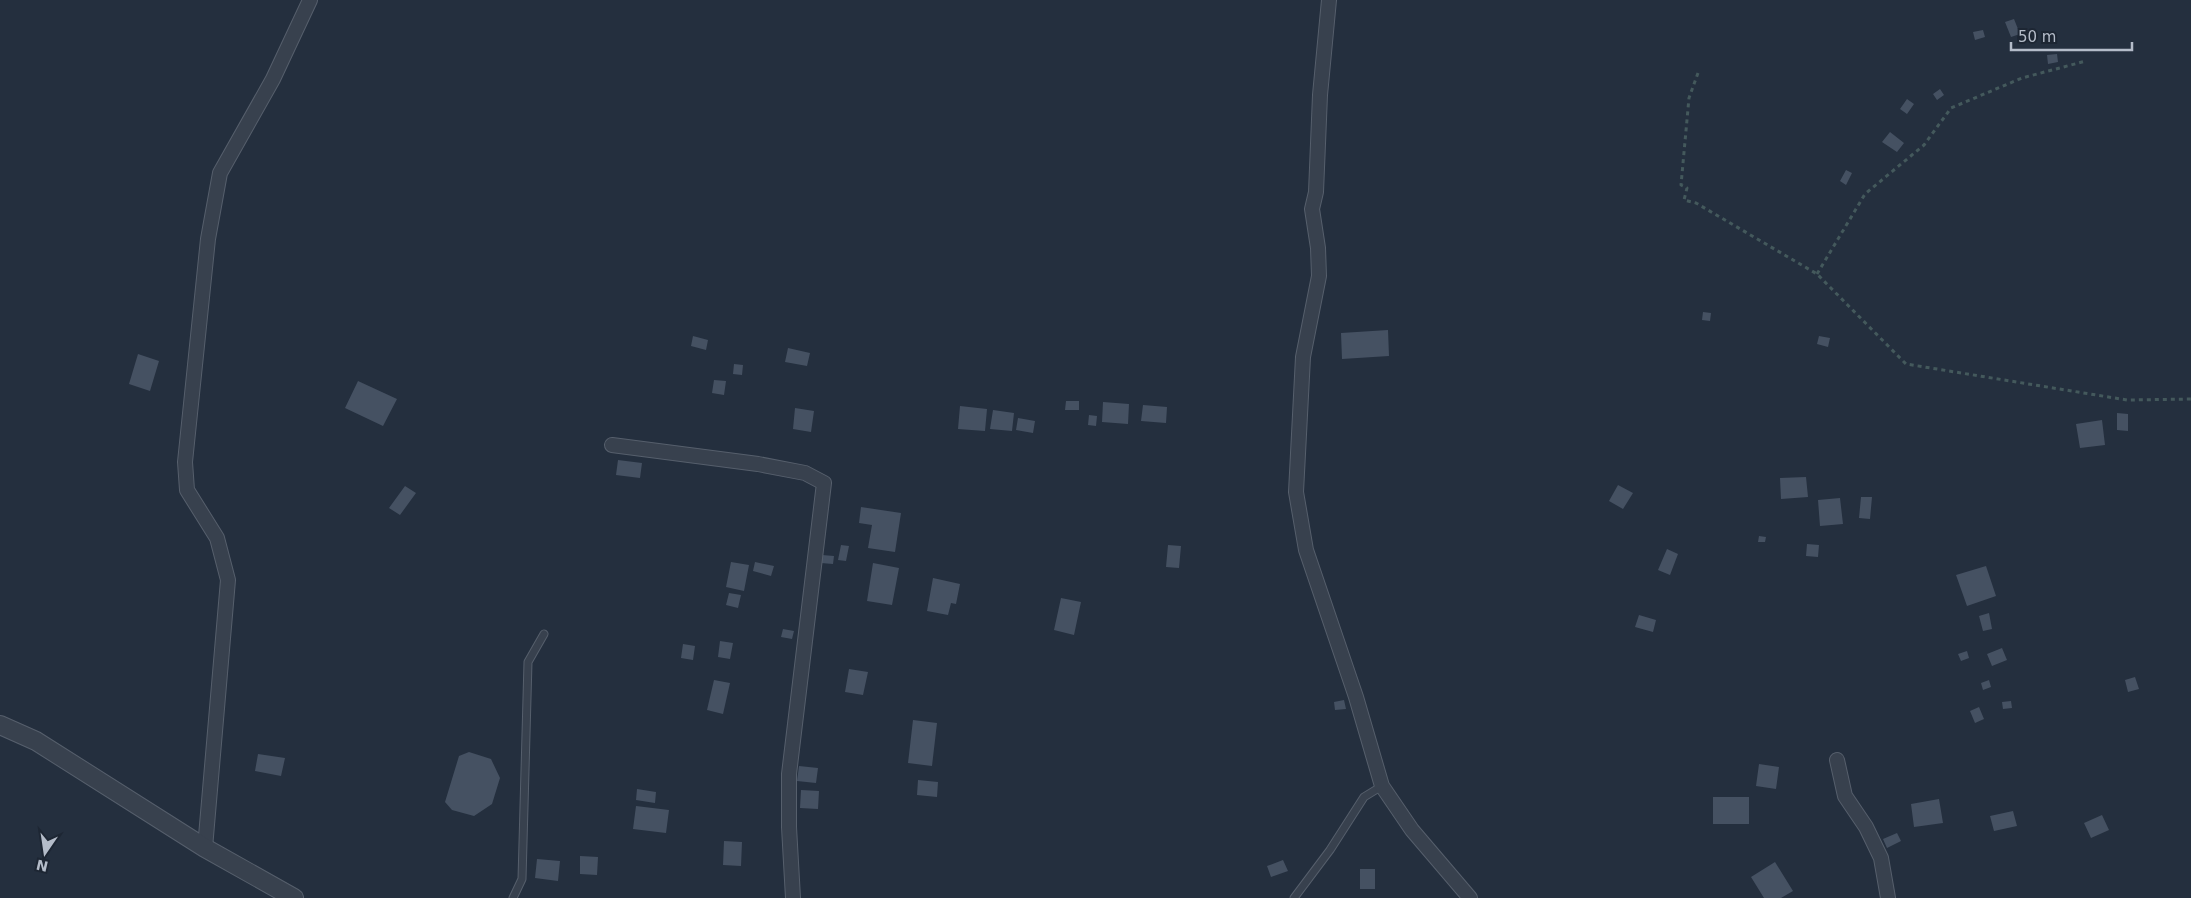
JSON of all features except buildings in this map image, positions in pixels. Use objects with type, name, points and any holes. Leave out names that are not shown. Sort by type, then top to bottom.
[{"type":"street","points":[[205,848],[228,580],[217,538],[187,490],[185,462],[208,239],[220,173],[273,79],[310,0]]},
{"type":"street","points":[[1329,0],[1320,95],[1316,192],[1312,209],[1318,248],[1319,276],[1303,357],[1296,492],[1306,550],[1356,698],[1382,786],[1412,830],[1470,898]]},
{"type":"street","points":[[612,445],[758,464],[805,473],[824,483],[789,774],[789,827],[793,898]]},
{"type":"street","points":[[0,725],[36,741],[205,848],[294,898]]},
{"type":"street","points":[[1837,760],[1845,796],[1866,827],[1881,858],[1888,898]]},
{"type":"lane","points":[[513,898],[522,879],[528,662],[544,634]]},
{"type":"lane","points":[[1294,898],[1330,850],[1364,797],[1382,786]]},
{"type":"path","points":[[1817,274],[1865,194],[1924,145],[1951,108],[2022,78],[2086,61]]},
{"type":"path","points":[[1698,73],[1689,98],[1681,185],[1687,188],[1684,200],[1696,203],[1817,274],[1906,364],[2127,400],[2191,399]]}]
